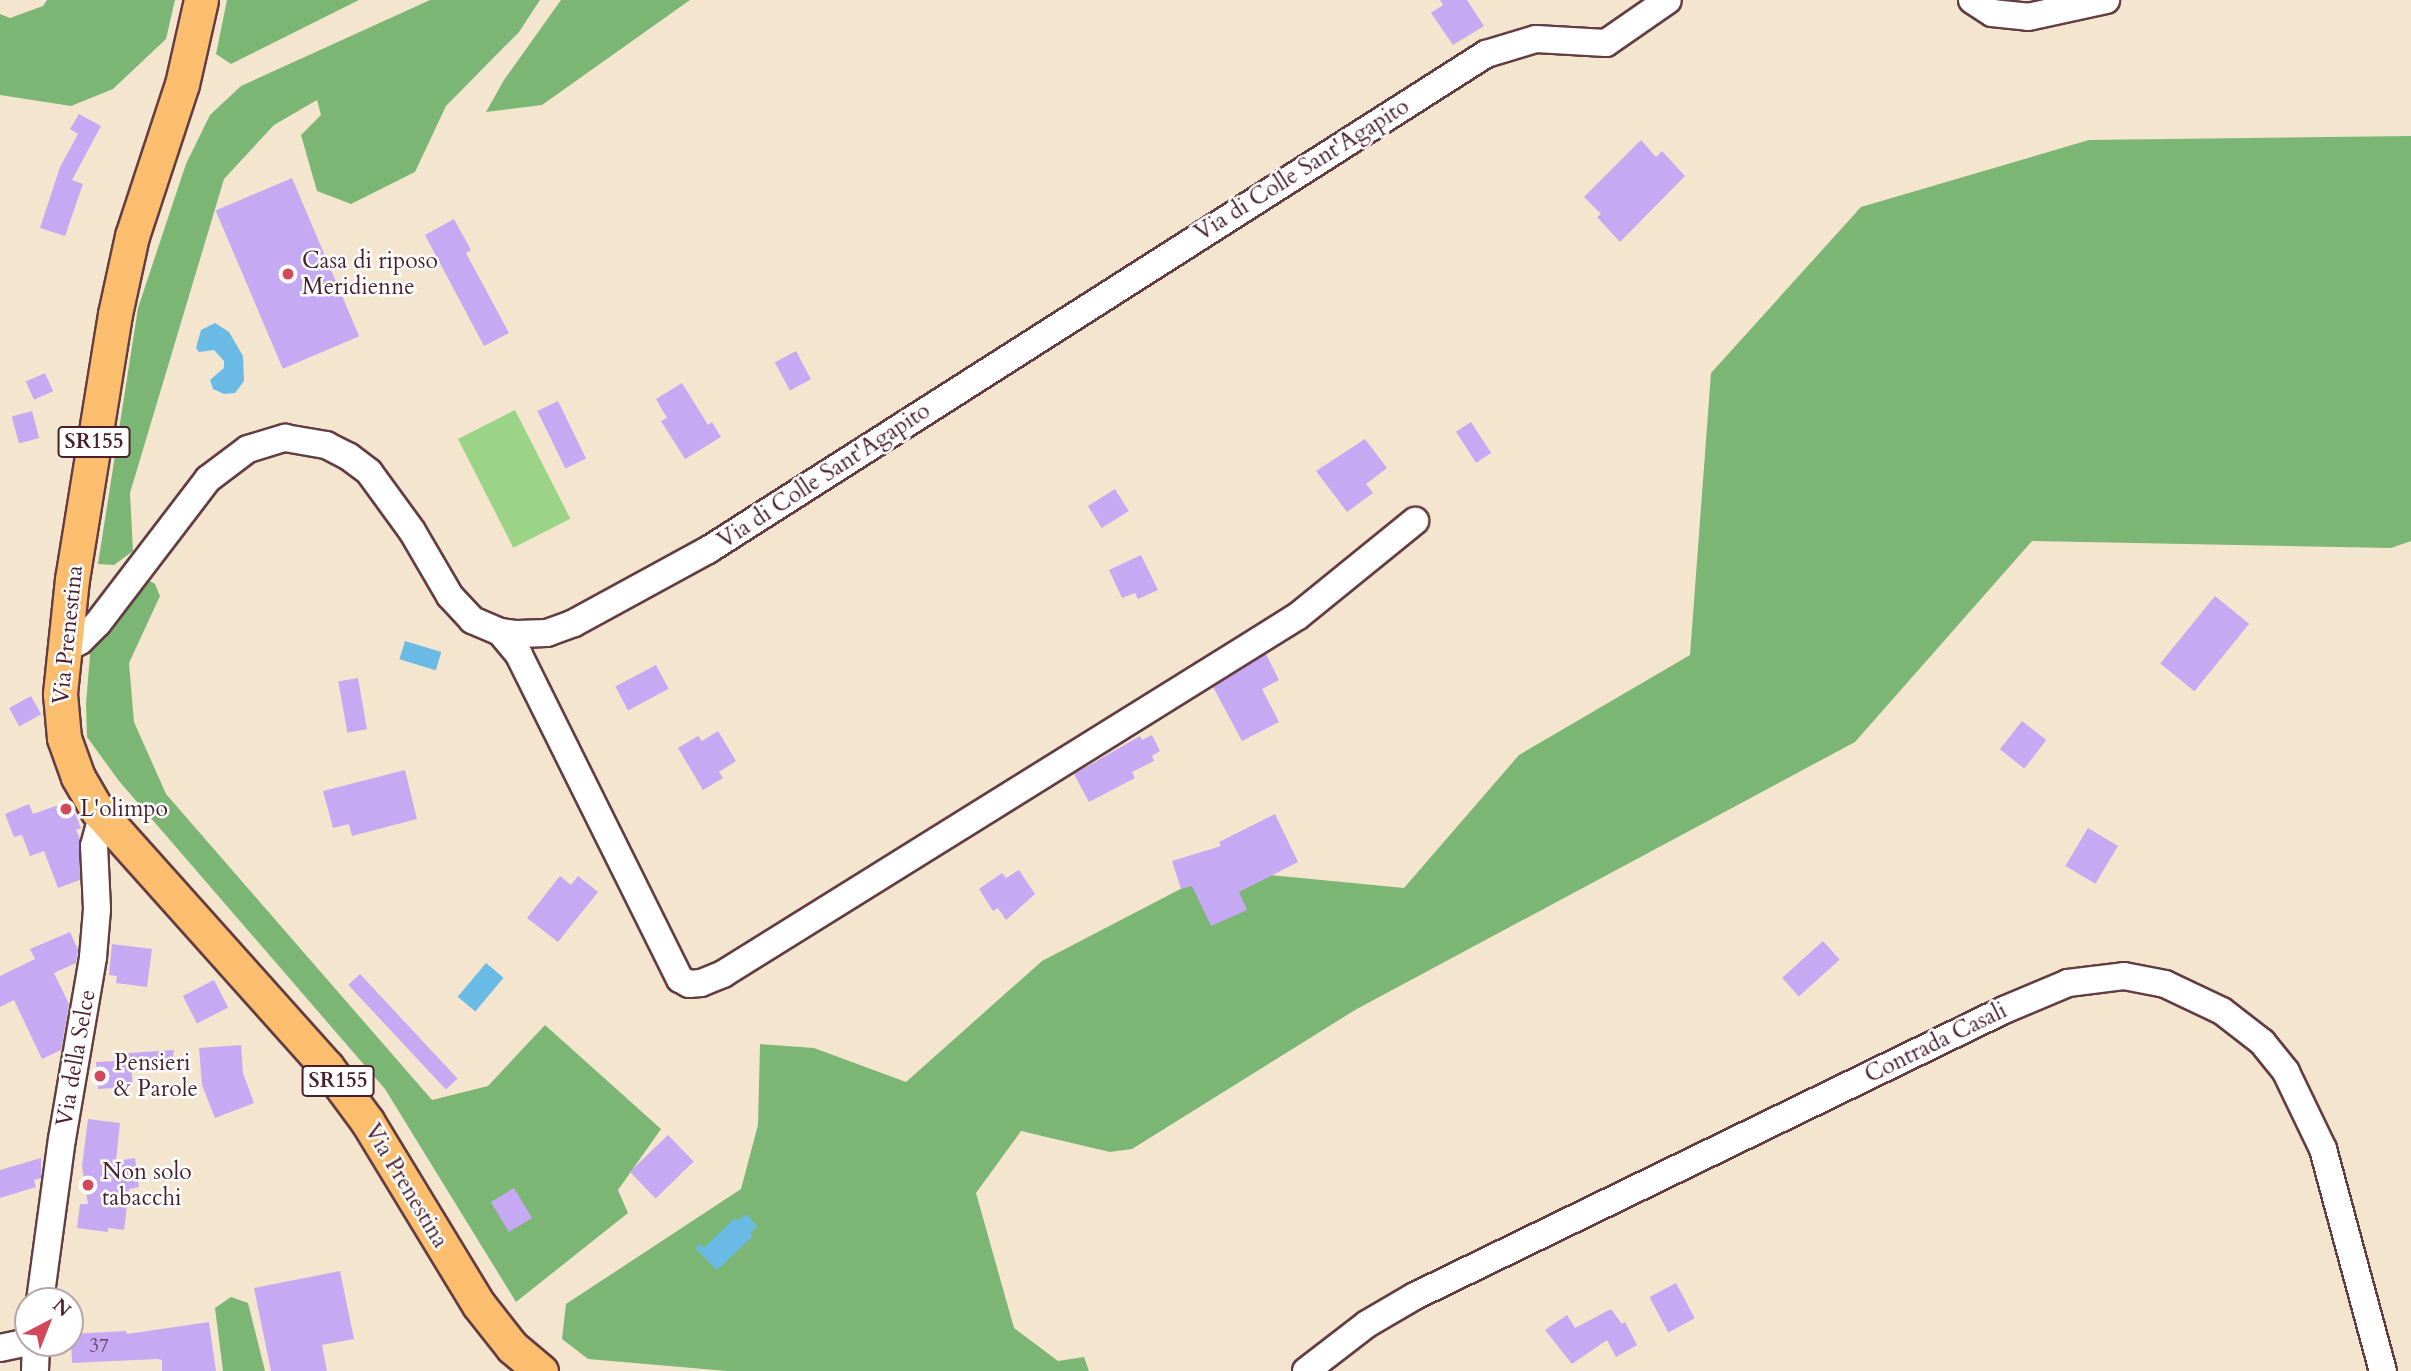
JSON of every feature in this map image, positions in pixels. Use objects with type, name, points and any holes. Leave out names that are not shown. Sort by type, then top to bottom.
[{"type":"main road","name":"Via Prenestina","points":[[201,0],[186,69],[146,188],[117,299],[72,579],[60,694],[64,738],[78,777],[102,816],[327,1067],[371,1127],[479,1304],[512,1347],[541,1371]]},
{"type":"street","name":"Via di Colle Sant'Agapito","points":[[66,649],[80,641],[98,623],[208,479],[248,449],[285,438],[326,444],[363,466],[401,516],[461,611],[477,623],[500,632],[538,634],[563,628],[680,567],[1486,54],[1536,39],[1605,43],[1668,0]]},
{"type":"street","points":[[1972,0],[1992,13],[2028,17],[2106,0]]},
{"type":"street","points":[[500,632],[519,655],[680,979],[701,984],[723,974],[1298,616],[1415,521]]},
{"type":"street","name":"Via della Selce","points":[[42,1287],[62,1139],[93,957],[97,909],[94,846],[102,816]]},
{"type":"street","name":"Contrada Casali","points":[[1306,1371],[1367,1324],[1415,1296],[2004,1010],[2068,983],[2124,976],[2165,984],[2222,1011],[2262,1042],[2286,1072],[2304,1104],[2325,1156],[2384,1371]]},
{"type":"green space","points":[[47,0],[175,0],[166,39],[113,89],[71,106],[0,95],[0,14],[10,18],[43,6]]},
{"type":"green space","points":[[227,0],[359,0],[231,64],[216,54]]},
{"type":"green space","points":[[430,0],[540,0],[519,32],[446,106],[415,172],[351,204],[317,191],[301,135],[321,115],[317,100],[274,125],[224,179],[130,493],[133,551],[114,565],[98,564],[138,308],[186,164],[210,115],[241,86]]},
{"type":"green space","points":[[561,0],[690,0],[542,105],[486,112],[504,80]]},
{"type":"green space","points":[[2411,136],[2411,541],[2391,548],[2032,541],[1855,742],[1355,1010],[1132,1149],[1110,1152],[1021,1131],[976,1193],[1014,1328],[1058,1361],[1084,1357],[1089,1371],[727,1371],[588,1359],[562,1339],[566,1304],[741,1189],[758,1125],[760,1044],[814,1048],[906,1082],[1042,961],[1217,870],[1404,888],[1519,755],[1690,655],[1711,373],[1861,207],[2089,140]]},
{"type":"green space","points":[[515,410],[570,519],[513,548],[458,439]]},
{"type":"green space","points":[[143,577],[155,584],[160,596],[129,663],[134,722],[166,794],[432,1100],[488,1086],[545,1025],[661,1129],[618,1190],[628,1213],[516,1302],[385,1089],[119,781],[87,737],[86,704],[94,607]]},
{"type":"green space","points":[[231,1297],[248,1303],[265,1371],[223,1371],[215,1308]]},
{"type":"water","points":[[215,323],[229,332],[243,356],[244,381],[235,393],[224,394],[213,389],[210,380],[224,368],[224,361],[214,350],[199,352],[196,348],[201,330]]},
{"type":"water","points":[[405,641],[441,652],[436,670],[399,659]]},
{"type":"water","points":[[486,963],[504,978],[475,1011],[458,997]]},
{"type":"water","points":[[746,1214],[757,1226],[750,1233],[753,1236],[717,1270],[695,1248],[700,1244],[704,1248],[735,1218],[738,1221]]},
{"type":"building","points":[[1440,0],[1467,0],[1484,26],[1453,45],[1431,13],[1443,5]]},
{"type":"building","points":[[79,114],[101,126],[72,180],[83,184],[65,236],[40,228],[60,167],[78,134],[70,129]]},
{"type":"building","points":[[1641,140],[1656,157],[1662,151],[1685,176],[1620,242],[1597,217],[1601,214],[1584,197]]},
{"type":"building","name":"Casa di riposo Meridienne","points":[[292,178],[359,336],[283,369],[216,210]]},
{"type":"building","points":[[454,219],[471,250],[466,253],[509,333],[484,346],[425,235]]},
{"type":"building","points":[[796,351],[811,379],[790,391],[775,362]]},
{"type":"building","points":[[45,373],[53,391],[34,400],[26,382]]},
{"type":"building","points":[[682,383],[708,425],[712,422],[721,437],[685,459],[661,421],[667,418],[656,399]]},
{"type":"building","points":[[558,401],[586,459],[565,469],[537,411]]},
{"type":"building","points":[[32,411],[39,438],[19,443],[12,416]]},
{"type":"building","points":[[1471,422],[1491,453],[1476,463],[1456,432]]},
{"type":"building","points":[[1365,439],[1387,468],[1366,484],[1373,493],[1347,512],[1316,471]]},
{"type":"building","points":[[1115,489],[1129,511],[1102,528],[1088,506]]},
{"type":"building","points":[[1141,555],[1158,590],[1138,599],[1135,593],[1122,598],[1109,570]]},
{"type":"building","points":[[2215,596],[2249,624],[2194,691],[2160,664]]},
{"type":"building","points":[[1266,654],[1279,680],[1262,689],[1279,722],[1242,741],[1213,687]]},
{"type":"building","points":[[656,665],[669,689],[628,710],[615,687]]},
{"type":"building","points":[[358,678],[367,729],[347,733],[338,681]]},
{"type":"building","points":[[31,696],[41,714],[19,726],[9,708]]},
{"type":"building","points":[[2022,721],[2046,740],[2024,768],[2000,749]]},
{"type":"building","points":[[718,731],[736,761],[719,772],[723,778],[703,790],[678,748],[698,736],[702,741]]},
{"type":"building","points":[[1152,735],[1160,751],[1152,756],[1154,761],[1132,772],[1135,778],[1089,802],[1074,774],[1140,736],[1142,740]]},
{"type":"building","points":[[405,770],[417,819],[352,836],[349,824],[333,828],[323,791]]},
{"type":"building","points":[[70,801],[81,828],[76,830],[80,839],[80,880],[58,888],[44,851],[30,856],[22,835],[14,837],[5,814],[29,804],[33,814]]},
{"type":"building","points":[[1275,814],[1298,862],[1239,892],[1247,910],[1211,926],[1192,886],[1181,889],[1172,861],[1221,846],[1219,842]]},
{"type":"building","points":[[2088,828],[2118,846],[2095,884],[2065,866]]},
{"type":"building","points":[[1019,870],[1035,894],[1006,920],[998,908],[993,911],[979,889],[1002,873],[1006,878]]},
{"type":"building","points":[[560,876],[571,885],[578,876],[598,892],[558,942],[527,918]]},
{"type":"building","points":[[70,932],[78,950],[76,963],[54,973],[69,1004],[61,1050],[42,1059],[14,1000],[0,1007],[0,976],[35,959],[30,949]]},
{"type":"building","points":[[1823,941],[1840,960],[1799,996],[1782,978]]},
{"type":"building","points":[[112,944],[152,949],[147,987],[116,983],[117,976],[109,975]]},
{"type":"building","points":[[360,974],[458,1079],[446,1089],[348,985]]},
{"type":"building","points":[[214,980],[228,1008],[197,1024],[183,996]]},
{"type":"building","points":[[241,1045],[243,1073],[254,1103],[215,1118],[202,1085],[199,1048]]},
{"type":"building","points":[[174,1050],[171,1070],[131,1064],[133,1087],[98,1089],[96,1062],[114,1061],[114,1054]]},
{"type":"building","points":[[88,1119],[120,1123],[116,1161],[135,1158],[139,1187],[129,1189],[124,1230],[108,1228],[108,1232],[77,1228],[80,1204],[88,1204],[82,1166]]},
{"type":"building","points":[[668,1135],[694,1162],[656,1198],[630,1172]]},
{"type":"building","points":[[41,1158],[41,1178],[34,1180],[36,1187],[0,1198],[0,1170]]},
{"type":"building","points":[[514,1188],[532,1218],[509,1232],[491,1202]]},
{"type":"building","points":[[340,1271],[354,1339],[322,1345],[327,1371],[271,1371],[254,1288]]},
{"type":"building","points":[[1676,1283],[1695,1318],[1668,1332],[1650,1297]]},
{"type":"building","points":[[1611,1309],[1622,1324],[1625,1322],[1637,1345],[1616,1357],[1607,1340],[1572,1364],[1545,1330],[1567,1315],[1575,1328]]},
{"type":"building","points":[[209,1322],[216,1371],[162,1371],[162,1360],[157,1359],[72,1363],[72,1357],[84,1357],[84,1333],[126,1331],[127,1334]]},
{"type":"place","name":"Casa di riposo Meridienne","points":[[288,274]]},
{"type":"place","name":"L'olimpo","points":[[66,809]]},
{"type":"place","name":"Pensieri & Parole","points":[[100,1076]]},
{"type":"place","name":"Non solo tabacchi","points":[[88,1185]]}]
